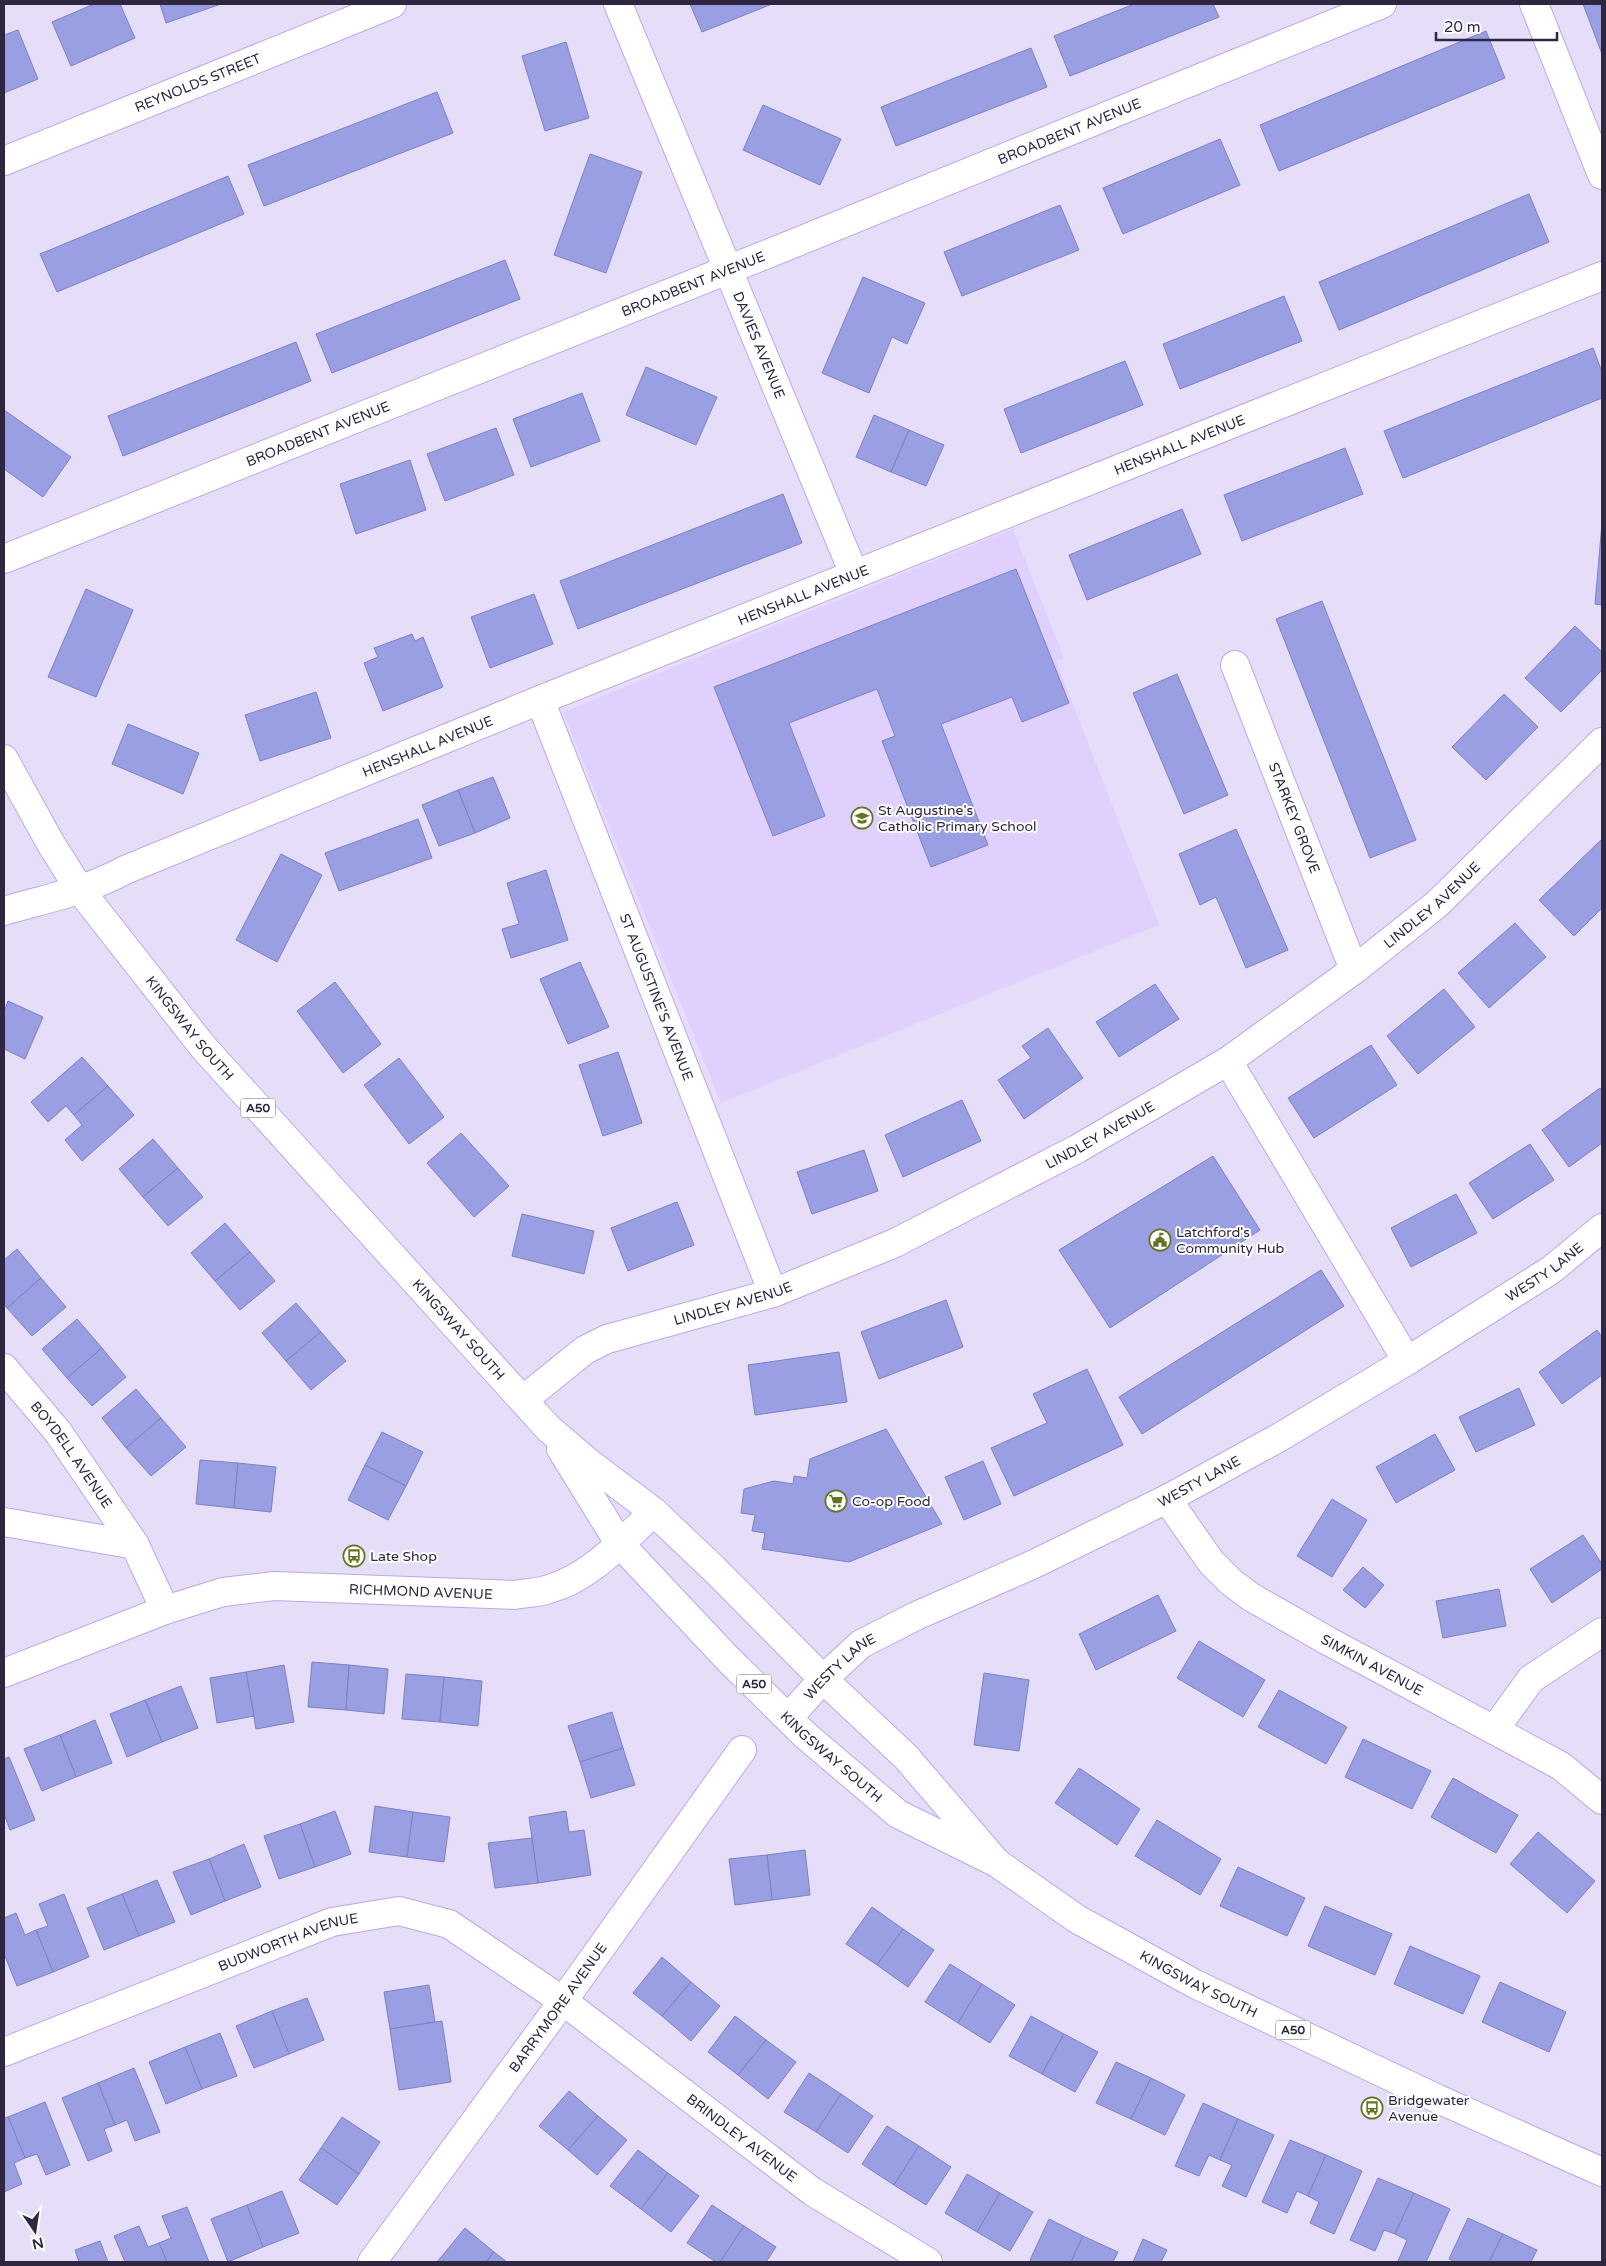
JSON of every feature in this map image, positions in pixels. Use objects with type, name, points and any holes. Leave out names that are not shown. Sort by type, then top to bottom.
[{"type":"street","name":"REYNOLDS STREET","points":[[4,161],[392,4]]},
{"type":"street","name":"DAVIES AVENUE","points":[[618,4],[854,574]]},
{"type":"street","name":"BROADBENT AVENUE","points":[[4,559],[729,269],[1382,4]]},
{"type":"street","points":[[1534,4],[1602,175]]},
{"type":"street","name":"HENSHALL AVENUE","points":[[4,911],[80,890],[540,700],[1602,276]]},
{"type":"street","name":"STARKEY GROVE","points":[[1235,665],[1354,970]]},
{"type":"street","name":"ST AUGUSTINE'S AVENUE","points":[[540,700],[773,1293]]},
{"type":"street","name":"LINDLEY AVENUE","points":[[523,1400],[585,1350],[607,1339],[773,1293],[895,1243],[1077,1149],[1228,1061],[1354,970],[1436,904],[1602,742]]},
{"type":"street","name":"KINGSWAY SOUTH","points":[[4,760],[51,844],[80,890],[204,1048],[548,1428],[589,1463],[654,1512],[823,1679],[906,1757],[997,1863]]},
{"type":"street","points":[[1228,1061],[1407,1361]]},
{"type":"street","name":"WESTY LANE","points":[[789,1716],[823,1679],[861,1644],[908,1620],[1034,1564],[1168,1499],[1280,1437],[1407,1361],[1551,1270],[1602,1228]]},
{"type":"street","name":"BOYDELL AVENUE","points":[[4,1368],[58,1432],[135,1545]]},
{"type":"street","name":"KINGSWAY SOUTH","points":[[548,1428],[619,1543],[727,1658],[789,1716],[805,1735],[898,1814],[997,1863],[1077,1918],[1195,1984],[1438,2099],[1602,2172]]},
{"type":"street","name":"SIMKIN AVENUE","points":[[1168,1499],[1211,1562],[1231,1582],[1250,1597],[1560,1766],[1602,1800]]},
{"type":"street","name":"RICHMOND AVENUE","points":[[4,1673],[164,1610],[223,1592],[274,1586],[514,1595],[548,1589],[565,1583],[595,1564],[654,1512]]},
{"type":"street","points":[[4,1522],[135,1545],[164,1610]]},
{"type":"street","points":[[1494,1730],[1530,1679],[1602,1632]]},
{"type":"street","name":"BARRYMORE AVENUE","points":[[372,2262],[563,2001],[742,1750]]},
{"type":"street","name":"BUDWORTH AVENUE","points":[[4,2052],[332,1922],[399,1911],[449,1924],[563,2001]]},
{"type":"street","name":"BRINDLEY AVENUE","points":[[563,2001],[813,2192],[928,2262]]},
{"type":"shaded area","name":"St Augustine's Catholic Primary School","points":[[1013,529],[1064,658],[1056,661],[1159,925],[721,1103],[563,712]]},
{"type":"building","points":[[94,4],[120,4],[135,38],[71,66],[52,22]]},
{"type":"building","points":[[160,4],[221,4],[166,23]]},
{"type":"building","points":[[690,4],[772,4],[702,32]]},
{"type":"building","points":[[1134,4],[1213,4],[1219,17],[1070,76],[1054,36]]},
{"type":"building","points":[[1583,4],[1602,4],[1602,54]]},
{"type":"building","points":[[18,30],[38,79],[4,93],[4,35]]},
{"type":"building","points":[[1486,31],[1505,78],[1279,171],[1260,125]]},
{"type":"building","points":[[566,42],[589,118],[545,131],[522,56]]},
{"type":"building","points":[[1031,48],[1047,87],[896,146],[881,107]]},
{"type":"building","points":[[437,92],[453,133],[264,206],[248,165]]},
{"type":"building","points":[[763,105],[841,139],[820,185],[743,150]]},
{"type":"building","points":[[1220,139],[1240,185],[1123,234],[1103,188]]},
{"type":"building","points":[[590,154],[642,172],[606,273],[554,255]]},
{"type":"building","points":[[228,176],[244,214],[57,292],[40,254]]},
{"type":"building","points":[[1529,194],[1549,242],[1339,330],[1319,282]]},
{"type":"building","points":[[1060,205],[1079,250],[962,296],[944,252]]},
{"type":"building","points":[[505,260],[520,299],[332,373],[316,334]]},
{"type":"building","points":[[863,277],[925,303],[907,344],[892,337],[869,393],[822,373]]},
{"type":"building","points":[[1284,296],[1302,341],[1180,389],[1163,344]]},
{"type":"building","points":[[296,342],[311,381],[123,456],[108,416]]},
{"type":"building","points":[[1593,348],[1602,372],[1602,398],[1403,478],[1384,431]]},
{"type":"building","points":[[1125,361],[1143,405],[1021,453],[1004,409]]},
{"type":"building","points":[[646,367],[717,397],[696,445],[626,415]]},
{"type":"building","points":[[582,393],[600,441],[531,467],[513,419]]},
{"type":"building","points":[[4,410],[71,457],[43,497],[4,469]]},
{"type":"building","points":[[874,415],[909,430],[891,472],[856,457]]},
{"type":"building","points":[[496,428],[514,475],[445,501],[427,454]]},
{"type":"building","points":[[909,430],[944,445],[926,486],[891,472]]},
{"type":"building","points":[[1345,448],[1363,494],[1242,541],[1224,495]]},
{"type":"building","points":[[410,460],[426,510],[356,534],[340,484]]},
{"type":"building","points":[[783,494],[802,543],[578,629],[560,581]]},
{"type":"building","points":[[1182,509],[1201,554],[1087,600],[1069,555]]},
{"type":"building","points":[[1602,523],[1602,605],[1595,604]]},
{"type":"building","points":[[1016,569],[1069,703],[1022,722],[1012,697],[941,724],[988,845],[931,867],[882,741],[895,736],[877,689],[789,723],[825,816],[773,836],[714,687]]},
{"type":"building","points":[[86,589],[133,610],[96,697],[48,677]]},
{"type":"building","points":[[534,594],[553,644],[490,668],[471,617]]},
{"type":"building","points":[[1322,601],[1416,840],[1370,858],[1276,619]]},
{"type":"building","points":[[1575,626],[1602,652],[1602,670],[1561,712],[1525,678]]},
{"type":"building","points":[[412,634],[415,641],[423,637],[443,687],[383,711],[364,663],[378,657],[374,648]]},
{"type":"building","points":[[1177,674],[1228,795],[1184,814],[1133,693]]},
{"type":"building","points":[[316,692],[331,738],[260,761],[245,715]]},
{"type":"building","points":[[1504,694],[1538,727],[1486,780],[1452,747]]},
{"type":"building","points":[[128,724],[199,753],[183,794],[112,764]]},
{"type":"building","points":[[493,777],[510,818],[475,833],[458,790]]},
{"type":"building","points":[[458,790],[475,833],[439,846],[422,805]]},
{"type":"building","points":[[418,819],[432,858],[339,891],[325,853]]},
{"type":"building","points":[[1236,829],[1288,950],[1246,968],[1216,897],[1200,905],[1179,854]]},
{"type":"building","points":[[1602,839],[1602,908],[1574,936],[1539,900]]},
{"type":"building","points":[[281,854],[322,875],[277,962],[236,940]]},
{"type":"building","points":[[546,870],[568,940],[511,958],[502,929],[519,924],[507,883]]},
{"type":"building","points":[[1515,923],[1546,957],[1489,1008],[1458,973]]},
{"type":"building","points":[[580,962],[609,1027],[568,1044],[540,979]]},
{"type":"building","points":[[335,982],[381,1044],[343,1073],[297,1011]]},
{"type":"building","points":[[1155,984],[1179,1019],[1119,1057],[1096,1022]]},
{"type":"building","points":[[1444,989],[1475,1027],[1418,1074],[1387,1036]]},
{"type":"building","points":[[8,1001],[43,1017],[25,1059],[4,1049],[4,1012]]},
{"type":"building","points":[[1048,1028],[1083,1078],[1024,1119],[998,1080],[1031,1058],[1022,1046]]},
{"type":"building","points":[[1371,1045],[1397,1085],[1314,1138],[1288,1098]]},
{"type":"building","points":[[618,1052],[642,1123],[603,1136],[579,1065]]},
{"type":"building","points":[[82,1057],[108,1086],[74,1115],[66,1106],[48,1122],[31,1102]]},
{"type":"building","points":[[399,1058],[444,1117],[409,1144],[364,1085]]},
{"type":"building","points":[[108,1086],[134,1115],[82,1161],[65,1140],[82,1125],[74,1115]]},
{"type":"building","points":[[1600,1088],[1602,1091],[1602,1143],[1569,1167],[1542,1130]]},
{"type":"building","points":[[962,1100],[981,1141],[903,1177],[885,1135]]},
{"type":"building","points":[[461,1133],[509,1186],[474,1217],[427,1163]]},
{"type":"building","points":[[153,1139],[178,1168],[143,1197],[119,1169]]},
{"type":"building","points":[[1530,1144],[1554,1180],[1493,1219],[1469,1183]]},
{"type":"building","points":[[864,1150],[878,1191],[812,1214],[797,1172]]},
{"type":"building","name":"Latchford's Community Hub","points":[[1213,1156],[1260,1230],[1110,1328],[1059,1250]]},
{"type":"building","points":[[178,1168],[203,1197],[168,1226],[143,1197]]},
{"type":"building","points":[[1456,1194],[1477,1233],[1411,1267],[1391,1228]]},
{"type":"building","points":[[677,1202],[694,1245],[628,1271],[611,1228]]},
{"type":"building","points":[[522,1214],[594,1231],[584,1274],[512,1256]]},
{"type":"building","points":[[225,1223],[250,1252],[215,1281],[191,1253]]},
{"type":"building","points":[[17,1249],[41,1278],[7,1308],[4,1304],[4,1260]]},
{"type":"building","points":[[250,1252],[275,1281],[240,1310],[215,1281]]},
{"type":"building","points":[[1321,1270],[1344,1306],[1142,1434],[1119,1397]]},
{"type":"building","points":[[41,1278],[66,1307],[32,1336],[7,1308]]},
{"type":"building","points":[[946,1300],[963,1347],[879,1379],[861,1332]]},
{"type":"building","points":[[296,1303],[321,1332],[286,1361],[262,1333]]},
{"type":"building","points":[[77,1319],[102,1348],[67,1378],[42,1349]]},
{"type":"building","points":[[1597,1330],[1602,1337],[1602,1375],[1562,1404],[1539,1372]]},
{"type":"building","points":[[321,1332],[346,1361],[311,1390],[286,1361]]},
{"type":"building","points":[[102,1348],[126,1377],[92,1406],[67,1378]]},
{"type":"building","points":[[839,1352],[847,1402],[755,1415],[748,1365]]},
{"type":"building","points":[[1087,1369],[1123,1445],[1014,1496],[991,1448],[1047,1423],[1033,1394]]},
{"type":"building","points":[[1519,1388],[1535,1425],[1476,1452],[1459,1417]]},
{"type":"building","points":[[136,1389],[161,1418],[126,1448],[102,1418]]},
{"type":"building","points":[[161,1418],[186,1447],[151,1476],[126,1448]]},
{"type":"building","name":"Co-op Food","points":[[886,1429],[942,1524],[849,1562],[762,1549],[765,1533],[752,1531],[755,1515],[741,1513],[744,1489],[774,1481],[793,1484],[794,1476],[807,1478],[810,1459]]},
{"type":"building","points":[[382,1432],[423,1452],[406,1486],[365,1465]]},
{"type":"building","points":[[1435,1434],[1455,1470],[1396,1503],[1376,1467]]},
{"type":"building","points":[[200,1460],[238,1463],[234,1508],[196,1504]]},
{"type":"building","points":[[983,1461],[1001,1504],[964,1520],[945,1477]]},
{"type":"building","points":[[238,1463],[276,1467],[271,1512],[234,1508]]},
{"type":"building","points":[[365,1465],[406,1486],[388,1520],[348,1500]]},
{"type":"building","points":[[1332,1499],[1367,1520],[1332,1577],[1297,1556]]},
{"type":"building","points":[[1583,1535],[1602,1564],[1602,1569],[1552,1603],[1530,1569]]},
{"type":"building","points":[[1363,1567],[1384,1585],[1365,1608],[1343,1590]]},
{"type":"building","points":[[1499,1589],[1506,1626],[1443,1638],[1436,1601]]},
{"type":"building","points":[[1158,1595],[1176,1631],[1096,1670],[1079,1634]]},
{"type":"building","points":[[1199,1641],[1265,1680],[1243,1717],[1177,1678]]},
{"type":"building","points":[[312,1662],[349,1665],[346,1710],[308,1707]]},
{"type":"building","points":[[284,1665],[294,1722],[256,1729],[246,1672]]},
{"type":"building","points":[[349,1665],[388,1669],[384,1714],[346,1710]]},
{"type":"building","points":[[246,1672],[254,1716],[217,1723],[210,1678]]},
{"type":"building","points":[[984,1673],[1029,1680],[1019,1751],[974,1745]]},
{"type":"building","points":[[406,1674],[444,1677],[440,1722],[402,1719]]},
{"type":"building","points":[[444,1677],[482,1681],[478,1726],[440,1722]]},
{"type":"building","points":[[181,1686],[198,1728],[162,1742],[145,1700]]},
{"type":"building","points":[[1279,1690],[1347,1727],[1326,1764],[1258,1727]]},
{"type":"building","points":[[145,1700],[162,1742],[127,1757],[110,1714]]},
{"type":"building","points":[[612,1712],[623,1748],[580,1762],[568,1726]]},
{"type":"building","points":[[95,1720],[112,1763],[76,1777],[60,1735]]},
{"type":"building","points":[[60,1735],[76,1777],[42,1791],[24,1749]]},
{"type":"building","points":[[1363,1739],[1431,1771],[1412,1809],[1345,1777]]},
{"type":"building","points":[[623,1748],[635,1785],[591,1798],[580,1762]]},
{"type":"building","points":[[9,1757],[35,1820],[10,1830],[4,1814],[4,1759]]},
{"type":"building","points":[[1079,1768],[1140,1809],[1117,1845],[1055,1803]]},
{"type":"building","points":[[1453,1778],[1518,1815],[1496,1853],[1431,1817]]},
{"type":"building","points":[[375,1806],[413,1812],[407,1857],[369,1852]]},
{"type":"building","points":[[335,1811],[351,1854],[315,1867],[300,1824]]},
{"type":"building","points":[[566,1811],[569,1832],[584,1830],[591,1875],[538,1883],[529,1817]]},
{"type":"building","points":[[413,1812],[450,1817],[444,1862],[407,1857]]},
{"type":"building","points":[[1157,1820],[1221,1859],[1200,1895],[1135,1856]]},
{"type":"building","points":[[300,1824],[315,1867],[279,1879],[264,1836]]},
{"type":"building","points":[[1538,1832],[1595,1881],[1567,1913],[1510,1864]]},
{"type":"building","points":[[532,1838],[538,1883],[495,1888],[488,1843]]},
{"type":"building","points":[[244,1844],[261,1887],[225,1901],[209,1859]]},
{"type":"building","points":[[805,1850],[810,1895],[772,1900],[767,1855]]},
{"type":"building","points":[[767,1855],[772,1900],[735,1905],[729,1859]]},
{"type":"building","points":[[209,1859],[225,1901],[191,1915],[173,1872]]},
{"type":"building","points":[[1238,1867],[1305,1898],[1287,1936],[1220,1906]]},
{"type":"building","points":[[157,1880],[175,1922],[139,1936],[122,1894]]},
{"type":"building","points":[[64,1894],[89,1957],[53,1972],[36,1930],[48,1926],[39,1904]]},
{"type":"building","points":[[122,1894],[139,1936],[104,1950],[87,1908]]},
{"type":"building","points":[[1325,1906],[1392,1934],[1375,1975],[1308,1946]]},
{"type":"building","points":[[872,1907],[903,1929],[877,1965],[846,1944]]},
{"type":"building","points":[[16,1913],[25,1935],[36,1930],[53,1972],[17,1986],[4,1954],[4,1918]]},
{"type":"building","points":[[903,1929],[934,1950],[908,1987],[877,1965]]},
{"type":"building","points":[[1410,1946],[1480,1976],[1463,2014],[1394,1984]]},
{"type":"building","points":[[662,1957],[691,1982],[662,2016],[633,1993]]},
{"type":"building","points":[[950,1964],[982,1984],[958,2023],[925,2002]]},
{"type":"building","points":[[691,1982],[720,2006],[691,2041],[662,2016]]},
{"type":"building","points":[[1500,1982],[1566,2012],[1549,2052],[1482,2022]]},
{"type":"building","points":[[982,1984],[1015,2005],[990,2043],[958,2023]]},
{"type":"building","points":[[429,1985],[435,2022],[390,2029],[384,1992]]},
{"type":"building","points":[[307,1998],[324,2040],[289,2054],[272,2011]]},
{"type":"building","points":[[272,2011],[289,2054],[254,2068],[236,2026]]},
{"type":"building","points":[[735,2016],[766,2040],[738,2075],[708,2052]]},
{"type":"building","points":[[1031,2016],[1064,2034],[1042,2074],[1009,2056]]},
{"type":"building","points":[[442,2021],[451,2082],[399,2090],[390,2029]]},
{"type":"building","points":[[220,2033],[237,2076],[202,2089],[185,2047]]},
{"type":"building","points":[[1064,2034],[1098,2052],[1075,2092],[1042,2074]]},
{"type":"building","points":[[766,2040],[796,2062],[768,2099],[738,2075]]},
{"type":"building","points":[[185,2047],[202,2089],[166,2104],[149,2062]]},
{"type":"building","points":[[1116,2062],[1151,2078],[1131,2119],[1096,2103]]},
{"type":"building","points":[[134,2068],[160,2132],[135,2141],[127,2120],[115,2125],[98,2083]]},
{"type":"building","points":[[809,2073],[841,2094],[816,2132],[784,2112]]},
{"type":"building","points":[[1151,2078],[1185,2095],[1165,2135],[1131,2119]]},
{"type":"building","points":[[98,2083],[115,2125],[104,2129],[112,2151],[88,2161],[62,2098]]},
{"type":"building","points":[[569,2091],[598,2116],[568,2150],[539,2126]]},
{"type":"building","points":[[841,2094],[873,2116],[848,2153],[816,2132]]},
{"type":"building","points":[[45,2102],[70,2165],[46,2175],[37,2154],[25,2158],[8,2117]]},
{"type":"building","points":[[1203,2103],[1238,2119],[1220,2160],[1209,2155],[1199,2176],[1175,2166]]},
{"type":"building","points":[[598,2116],[627,2140],[597,2175],[568,2150]]},
{"type":"building","points":[[8,2117],[25,2158],[14,2163],[22,2184],[4,2192],[4,2118]]},
{"type":"building","points":[[342,2117],[380,2142],[359,2174],[321,2148]]},
{"type":"building","points":[[1238,2119],[1274,2135],[1246,2197],[1222,2186],[1232,2165],[1220,2160]]},
{"type":"building","points":[[887,2126],[919,2146],[894,2185],[862,2164]]},
{"type":"building","points":[[1290,2140],[1326,2155],[1308,2196],[1297,2191],[1287,2213],[1262,2202]]},
{"type":"building","points":[[919,2146],[951,2167],[926,2205],[894,2185]]},
{"type":"building","points":[[321,2148],[359,2174],[337,2205],[299,2180]]},
{"type":"building","points":[[638,2150],[668,2173],[641,2209],[610,2186]]},
{"type":"building","points":[[1326,2155],[1362,2171],[1334,2234],[1310,2223],[1319,2202],[1308,2196]]},
{"type":"building","points":[[668,2173],[699,2196],[671,2232],[641,2209]]},
{"type":"building","points":[[967,2174],[1000,2193],[977,2232],[945,2213]]},
{"type":"building","points":[[1378,2178],[1414,2193],[1395,2234],[1384,2230],[1375,2251],[1350,2240]]},
{"type":"building","points":[[282,2191],[299,2233],[263,2247],[247,2205]]},
{"type":"building","points":[[1000,2193],[1033,2212],[1010,2251],[977,2232]]},
{"type":"building","points":[[1414,2193],[1450,2209],[1426,2262],[1401,2262],[1398,2261],[1407,2240],[1395,2234]]},
{"type":"building","points":[[247,2205],[263,2247],[228,2262],[211,2219]]},
{"type":"building","points":[[712,2205],[744,2226],[720,2262],[716,2262],[687,2243]]},
{"type":"building","points":[[187,2207],[209,2262],[167,2262],[159,2243],[171,2238],[162,2216]]},
{"type":"building","points":[[1468,2218],[1503,2234],[1489,2262],[1455,2262],[1449,2259]]},
{"type":"building","points":[[1049,2219],[1083,2236],[1071,2262],[1033,2262],[1030,2260]]},
{"type":"building","points":[[139,2226],[148,2247],[159,2243],[167,2262],[125,2262],[114,2236]]},
{"type":"building","points":[[744,2226],[776,2247],[766,2262],[720,2262]]},
{"type":"building","points":[[465,2228],[494,2252],[486,2262],[437,2262]]},
{"type":"building","points":[[1503,2234],[1537,2250],[1531,2262],[1489,2262]]},
{"type":"building","points":[[1083,2236],[1118,2252],[1113,2262],[1071,2262]]},
{"type":"building","points":[[1143,2239],[1167,2250],[1161,2262],[1133,2262]]},
{"type":"building","points":[[100,2241],[108,2262],[79,2262],[75,2250]]},
{"type":"building","points":[[494,2252],[507,2262],[486,2262]]},
{"type":"place","name":"St Augustine's Catholic Primary School","points":[[862,818]]},
{"type":"place","name":"Latchford's Community Hub","points":[[1160,1240]]},
{"type":"place","name":"Co-op Food","points":[[836,1501]]},
{"type":"place","name":"Late Shop","points":[[354,1556]]},
{"type":"place","name":"Bridgewater Avenue","points":[[1372,2108]]}]
